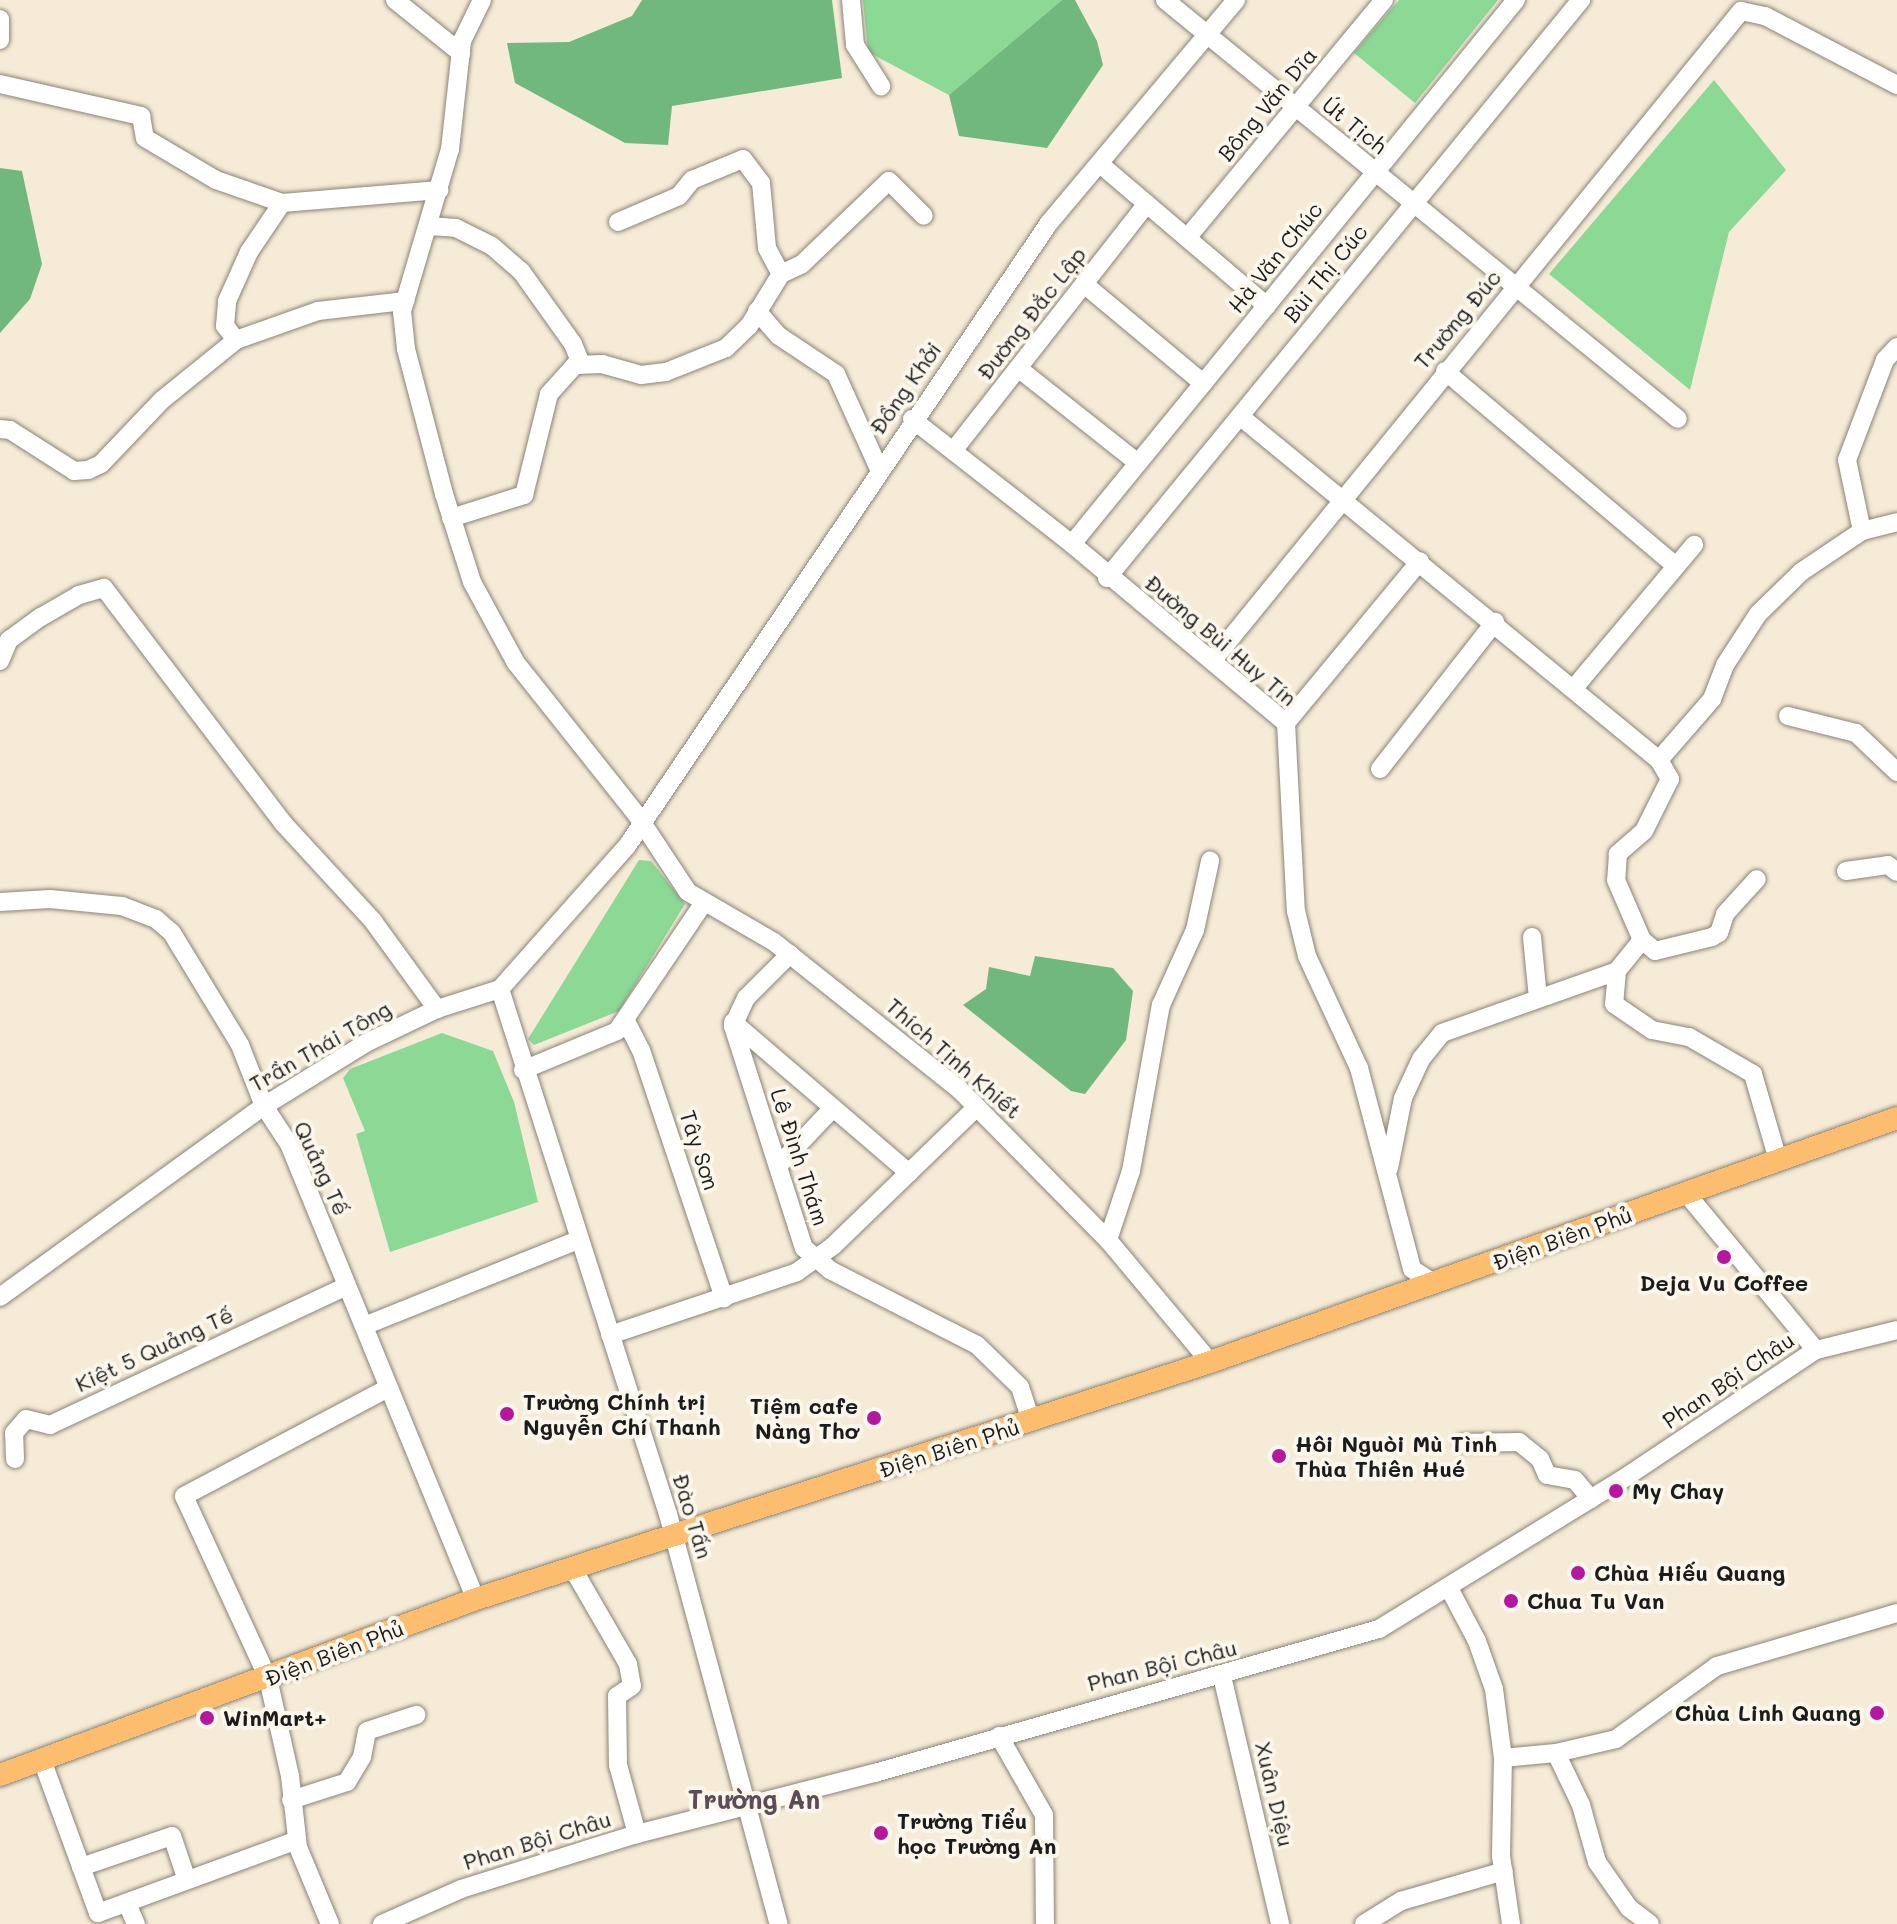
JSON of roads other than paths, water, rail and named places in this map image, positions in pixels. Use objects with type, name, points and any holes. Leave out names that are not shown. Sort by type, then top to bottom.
[{"type":"main road","name":"Điện Biên Phủ","points":[[0,1775],[476,1599],[1210,1362],[1897,1118]]},
{"type":"street","points":[[395,0],[461,53]]},
{"type":"street","points":[[851,0],[855,45],[881,86]]},
{"type":"street","name":"Út Tịch","points":[[1165,0],[1678,419]]},
{"type":"street","name":"Đồng Khởi","points":[[642,823],[912,419],[1049,223],[1236,0]]},
{"type":"street","name":"Bông Văn Dĩa","points":[[1187,238],[1384,0]]},
{"type":"street","name":"Hà Văn Chúc","points":[[1072,544],[1516,0]]},
{"type":"street","name":"Bùi Thị Cúc","points":[[1107,578],[1581,0]]},
{"type":"street","name":"Thích Tịnh Khiết","points":[[479,1],[461,53],[450,149],[405,301],[406,349],[451,518],[472,582],[516,663],[642,823],[688,892],[703,904],[790,954],[977,1107],[1108,1240],[1210,1362]]},
{"type":"street","name":"Trường Đúc","points":[[1213,660],[1342,496],[1741,11],[1765,16],[1897,85]]},
{"type":"street","points":[[0,19],[0,40]]},
{"type":"street","points":[[0,84],[141,116],[145,138],[216,180],[282,203],[439,190]]},
{"type":"street","points":[[618,222],[679,196],[692,180],[743,159],[761,183],[767,248],[781,274]]},
{"type":"street","points":[[1100,164],[1267,306]]},
{"type":"street","points":[[451,518],[524,495],[549,394],[581,364],[602,364],[641,375],[666,372],[726,348],[757,311],[781,274],[811,257],[889,181],[924,216]]},
{"type":"street","points":[[236,340],[225,326],[227,301],[249,252],[282,203]]},
{"type":"street","name":"Đường Đắc Lập","points":[[953,451],[1147,204]]},
{"type":"street","points":[[429,226],[456,228],[492,246],[521,271],[573,344],[581,364]]},
{"type":"street","points":[[1084,284],[1203,383]]},
{"type":"street","points":[[0,429],[10,430],[74,471],[88,470],[101,464],[162,400],[236,340],[318,311],[405,301]]},
{"type":"street","points":[[757,311],[779,336],[836,374],[879,469]]},
{"type":"street","points":[[1862,531],[1847,460],[1885,360],[1897,347]]},
{"type":"street","points":[[1018,368],[1138,463]]},
{"type":"street","points":[[1445,371],[1676,566]]},
{"type":"street","points":[[1241,417],[1342,496],[1659,760],[1670,779],[1644,831],[1618,854],[1616,880],[1642,940],[1655,951],[1712,937],[1719,933],[1725,914],[1757,879]]},
{"type":"street","name":"Đường Bùi Huy Tín","points":[[912,419],[1072,544],[1107,578],[1213,660],[1286,723],[1296,911],[1307,956],[1359,1068],[1412,1269],[1435,1284]]},
{"type":"street","points":[[1659,760],[1712,699],[1725,665],[1758,614],[1801,572],[1862,531],[1897,522]]},
{"type":"street","points":[[1574,688],[1694,545]]},
{"type":"street","points":[[1286,723],[1420,561]]},
{"type":"street","points":[[0,661],[9,640],[41,617],[79,595],[104,588],[283,823],[373,921],[437,1009]]},
{"type":"street","points":[[1380,769],[1495,622]]},
{"type":"street","points":[[1788,716],[1856,733],[1897,772]]},
{"type":"street","name":"Trần Thái Tông","points":[[0,1297],[264,1106],[366,1043],[437,1009],[500,989],[572,912],[642,823]]},
{"type":"street","points":[[1108,1240],[1131,1171],[1161,1005],[1195,930],[1210,861]]},
{"type":"street","points":[[1846,871],[1888,865],[1897,872]]},
{"type":"street","name":"Quảng Tế","points":[[0,902],[50,899],[122,906],[156,919],[172,933],[240,1045],[264,1106],[301,1170],[344,1287],[364,1326],[476,1599]]},
{"type":"street","points":[[523,1070],[612,1035],[626,1021],[667,950],[703,904]]},
{"type":"street","points":[[1532,937],[1538,998]]},
{"type":"street","points":[[1388,1173],[1403,1098],[1421,1059],[1442,1033],[1617,971],[1642,940]]},
{"type":"street","points":[[790,954],[746,998],[733,1022],[909,1173]]},
{"type":"street","points":[[1617,971],[1614,1004],[1631,1018],[1652,1030],[1689,1037],[1753,1074],[1778,1160]]},
{"type":"street","name":"Đào Tấn","points":[[500,989],[523,1070],[675,1536],[779,1924]]},
{"type":"street","name":"Tây Sơn","points":[[626,1021],[641,1050],[724,1298]]},
{"type":"street","name":"Lê Đình Thám","points":[[733,1022],[734,1037],[813,1261],[977,1345],[1020,1387],[1031,1421]]},
{"type":"street","points":[[610,1335],[797,1272],[909,1173],[977,1107]]},
{"type":"street","points":[[778,1166],[833,1108]]},
{"type":"street","points":[[1686,1193],[1816,1350]]},
{"type":"street","points":[[364,1326],[578,1240]]},
{"type":"street","name":"Kiệt 5 Quảng Tế","points":[[15,1459],[14,1433],[26,1419],[50,1425],[344,1287]]},
{"type":"street","name":"Phan Bội Châu","points":[[382,1924],[461,1889],[637,1834],[1222,1676],[1379,1629],[1591,1499],[1816,1350],[1897,1330]]},
{"type":"street","points":[[330,1924],[297,1840],[268,1678],[184,1496],[388,1388]]},
{"type":"street","points":[[1463,1443],[1519,1442],[1540,1459],[1547,1475],[1575,1480],[1591,1499]]},
{"type":"street","points":[[573,1569],[628,1664],[632,1686],[617,1696],[618,1765],[637,1834]]},
{"type":"street","points":[[1449,1588],[1477,1641],[1494,1689],[1503,1758],[1499,1823],[1511,1924]]},
{"type":"street","points":[[1503,1758],[1556,1753],[1616,1739],[1717,1666],[1897,1613]]},
{"type":"street","name":"Xuân Diệu","points":[[1222,1676],[1280,1924]]},
{"type":"street","points":[[291,1800],[347,1782],[362,1757],[367,1731],[416,1715]]},
{"type":"street","points":[[999,1736],[1044,1815],[1045,1924]]},
{"type":"street","points":[[1556,1753],[1581,1805],[1597,1862],[1629,1908],[1650,1924]]},
{"type":"street","points":[[42,1760],[98,1913],[297,1840]]},
{"type":"street","points":[[81,1867],[172,1836],[187,1880]]},
{"type":"street","points":[[1364,1924],[1401,1901],[1504,1871]]},
{"type":"street","points":[[127,1903],[136,1924]]},
{"type":"place","name":"Deja Vu Coffee","points":[[1724,1257]]},
{"type":"place","name":"Trường Chính trị Nguyễn Chí Thanh","points":[[507,1414]]},
{"type":"place","name":"Tiệm cafe Nàng Thơ","points":[[874,1418]]},
{"type":"place","name":"Hôi Nguòi Mù Tình Thùa Thiên Hué","points":[[1279,1456]]},
{"type":"place","name":"My Chay","points":[[1616,1491]]},
{"type":"place","name":"Chùa Hiếu Quang","points":[[1578,1573]]},
{"type":"place","name":"Chua Tu Van","points":[[1511,1601]]},
{"type":"place","name":"Chùa Linh Quang","points":[[1877,1713]]},
{"type":"place","name":"WinMart+","points":[[207,1718]]},
{"type":"place","name":"Trường Tiểu học Trường An","points":[[881,1833]]},
{"type":"district","name":"Trường An","points":[[754,1800]]}]
